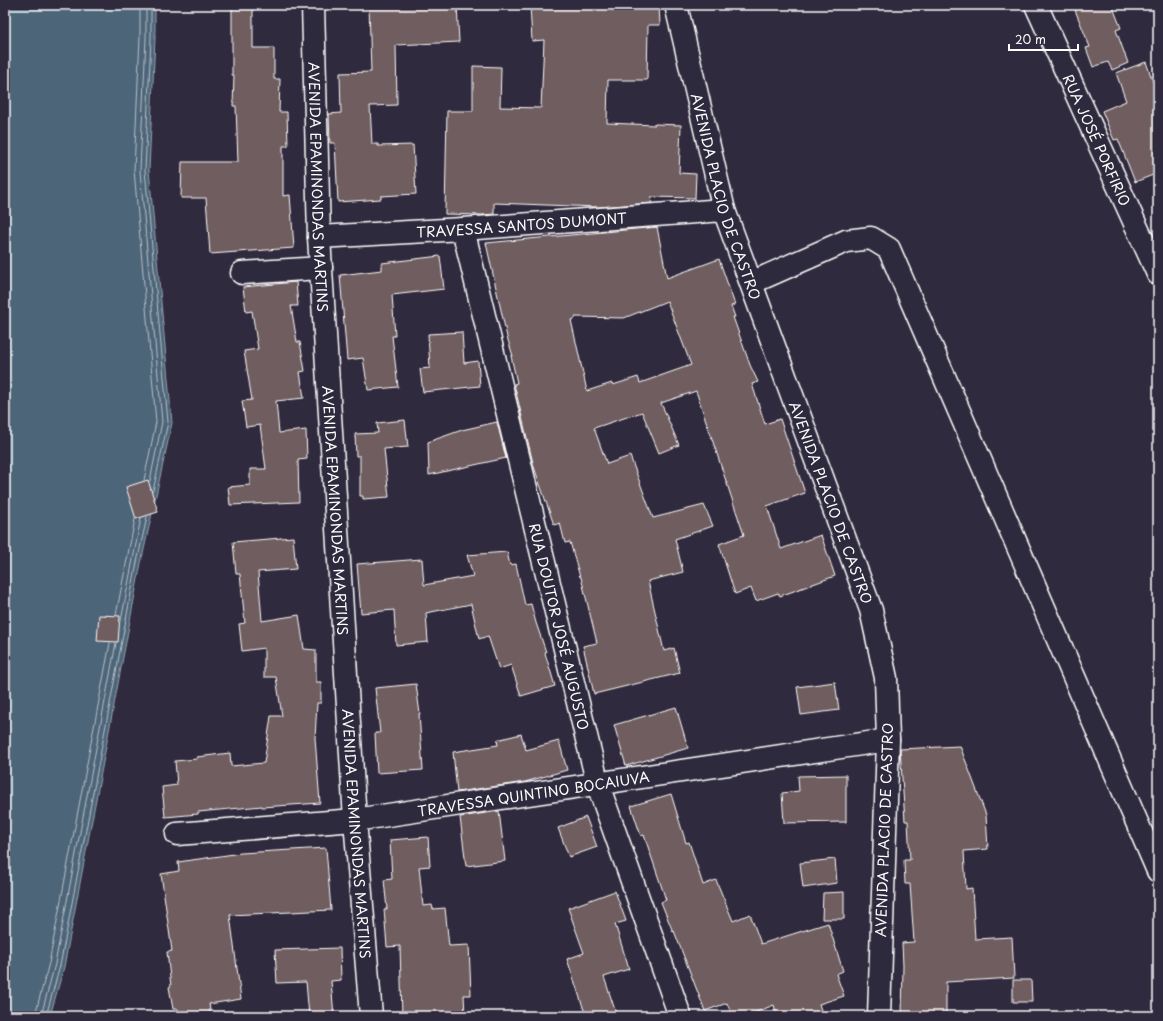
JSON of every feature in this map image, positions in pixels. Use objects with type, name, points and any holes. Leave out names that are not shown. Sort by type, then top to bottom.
[{"type":"street","name":"AVENIDA EPAMINONDAS MARTINS","points":[[313,5],[318,236],[355,820],[371,1016]]},
{"type":"street","name":"AVENIDA PLACIO DE CASTRO","points":[[676,5],[724,210],[872,610],[886,678],[888,740],[879,1016]]},
{"type":"street","name":"RUA JOSÉ PORFIRIO","points":[[1036,5],[1158,274]]},
{"type":"street","name":"TRAVESSA SANTOS DUMONT","points":[[318,236],[463,229],[724,210]]},
{"type":"street","name":"RUA DOUTOR JOSÉ AUGUSTO","points":[[463,229],[598,784],[680,1016]]},
{"type":"street","points":[[751,283],[846,241],[871,238],[889,249],[1158,871]]},
{"type":"street","points":[[242,273],[321,268]]},
{"type":"street","name":"TRAVESSA QUINTINO BOCAIUVA","points":[[176,834],[355,820],[888,740]]},
{"type":"water","points":[[5,5],[155,5],[149,170],[172,423],[141,563],[64,967],[50,1016],[5,1016]]},
{"type":"building","points":[[232,5],[253,5],[253,48],[274,48],[274,79],[280,79],[279,112],[287,112],[288,146],[283,146],[283,196],[290,195],[294,248],[210,254],[206,198],[181,198],[182,162],[238,162],[236,106],[233,106],[234,75],[232,75]]},
{"type":"building","points":[[369,5],[457,5],[459,42],[396,45],[397,105],[370,106],[372,144],[378,144],[378,146],[413,145],[416,194],[381,196],[381,199],[338,202],[335,143],[330,143],[329,114],[341,113],[340,73],[371,72]]},
{"type":"building","points":[[530,5],[659,5],[660,25],[648,25],[647,80],[608,80],[607,123],[681,125],[679,173],[696,174],[695,198],[651,197],[652,203],[598,207],[494,203],[494,214],[445,214],[447,111],[473,111],[473,66],[501,67],[500,107],[541,108],[544,40],[532,41]]},
{"type":"building","points":[[1087,5],[1112,5],[1121,28],[1116,30],[1128,63],[1112,70],[1108,62],[1093,67],[1086,48],[1090,47],[1075,10]]},
{"type":"building","points":[[1146,62],[1158,96],[1158,173],[1135,182],[1118,139],[1114,140],[1102,111],[1126,101],[1116,73]]},
{"type":"building","points":[[657,227],[667,278],[719,259],[735,305],[731,306],[735,317],[733,317],[750,365],[758,382],[752,384],[765,424],[780,419],[805,493],[767,506],[781,549],[821,535],[835,576],[780,596],[778,593],[756,601],[751,588],[735,594],[719,544],[744,535],[696,391],[661,403],[679,445],[659,453],[642,412],[594,428],[607,464],[630,456],[653,518],[704,505],[713,526],[675,539],[683,572],[648,581],[664,651],[674,648],[680,673],[594,694],[583,646],[597,643],[581,577],[570,542],[565,543],[560,523],[554,525],[534,467],[514,384],[517,383],[511,356],[513,356],[507,337],[486,243]],"holes":[[[667,301],[691,365],[640,383],[638,377],[587,391],[571,320],[575,319],[575,317],[624,318]]]},
{"type":"building","points":[[440,256],[444,289],[392,295],[395,336],[392,336],[398,387],[368,390],[363,358],[347,360],[340,275],[382,270],[382,263]]},
{"type":"building","points":[[296,282],[298,306],[291,306],[297,342],[300,342],[305,371],[300,372],[304,398],[276,401],[279,433],[306,430],[307,459],[298,460],[299,502],[230,505],[228,487],[250,485],[250,469],[266,469],[260,425],[246,427],[242,401],[252,400],[244,351],[258,349],[252,311],[246,312],[243,287]]},
{"type":"building","points":[[462,332],[464,363],[478,361],[480,386],[423,392],[420,369],[430,368],[428,334]]},
{"type":"building","points":[[405,420],[408,447],[384,449],[389,497],[363,499],[363,496],[360,496],[360,456],[356,456],[355,434],[378,433],[377,423]]},
{"type":"building","points":[[497,422],[506,458],[429,475],[428,442],[462,430]]},
{"type":"building","points":[[148,480],[158,512],[136,519],[126,487]]},
{"type":"building","points":[[293,537],[296,569],[258,572],[262,621],[299,615],[304,649],[316,650],[316,682],[321,682],[321,703],[317,703],[315,738],[320,803],[262,806],[198,812],[198,814],[165,817],[162,787],[177,785],[175,761],[230,753],[231,766],[264,763],[271,716],[282,716],[276,677],[264,677],[264,648],[242,651],[239,624],[245,623],[240,574],[236,574],[233,542]]},
{"type":"building","points":[[507,552],[510,565],[516,564],[525,605],[531,604],[555,686],[521,696],[511,665],[499,669],[488,636],[479,639],[471,604],[426,613],[428,642],[396,645],[394,610],[361,613],[357,564],[422,559],[424,585],[473,576],[467,555]]},
{"type":"building","points":[[99,615],[120,616],[118,642],[97,641]]},
{"type":"building","points":[[835,682],[839,710],[801,715],[797,687]]},
{"type":"building","points":[[416,684],[420,714],[423,770],[377,773],[375,733],[380,733],[375,688]]},
{"type":"building","points":[[676,707],[688,748],[626,766],[614,725]]},
{"type":"building","points":[[521,734],[526,750],[559,741],[567,770],[525,782],[457,792],[453,752],[498,745],[497,740]]},
{"type":"building","points":[[960,746],[986,815],[988,849],[964,851],[966,889],[972,888],[975,939],[1012,937],[1014,978],[946,982],[946,1016],[902,1016],[902,943],[914,942],[910,884],[905,884],[904,860],[910,860],[908,821],[905,821],[900,749]]},
{"type":"building","points":[[846,775],[846,822],[784,823],[782,793],[799,791],[798,776]]},
{"type":"building","points":[[671,794],[686,843],[689,842],[703,885],[716,880],[733,921],[750,914],[761,944],[828,923],[843,971],[836,974],[844,996],[819,1004],[823,1016],[777,1016],[774,1005],[746,1016],[732,1016],[727,1003],[705,1011],[661,902],[666,900],[644,835],[641,836],[631,806]]},
{"type":"building","points":[[499,811],[505,861],[466,866],[460,817]]},
{"type":"building","points":[[586,817],[597,847],[569,857],[558,828]]},
{"type":"building","points":[[428,837],[430,866],[419,867],[423,906],[432,905],[433,909],[445,908],[449,946],[469,945],[471,995],[464,995],[465,1016],[402,1016],[400,946],[387,947],[384,909],[387,909],[384,880],[392,879],[390,840]]},
{"type":"building","points":[[326,848],[331,910],[230,915],[241,999],[209,1004],[211,1016],[179,1016],[178,1009],[173,1009],[169,987],[171,986],[167,952],[172,951],[161,874],[179,871],[178,862],[241,853]]},
{"type":"building","points":[[835,859],[837,883],[803,888],[800,863]]},
{"type":"building","points":[[615,891],[626,921],[615,924],[629,969],[604,977],[617,1016],[586,1016],[567,959],[584,953],[568,908]]},
{"type":"building","points":[[844,892],[844,919],[822,919],[823,893]]},
{"type":"building","points":[[340,948],[341,980],[331,981],[334,1016],[309,1016],[306,982],[277,983],[275,950]]},
{"type":"building","points":[[1013,980],[1031,980],[1032,1002],[1013,1002]]}]
